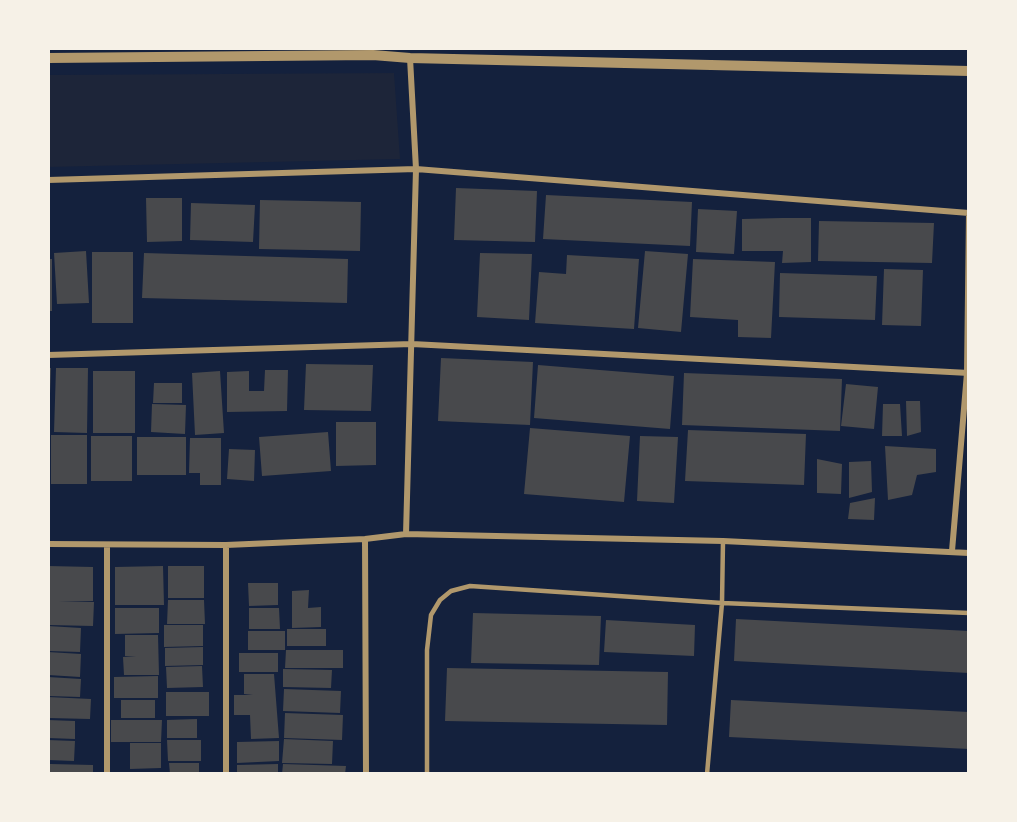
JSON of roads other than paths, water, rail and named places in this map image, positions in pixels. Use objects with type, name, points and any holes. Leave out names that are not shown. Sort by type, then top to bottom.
[{"type":"street","points":[[48,58],[373,56],[969,71]]},
{"type":"street","points":[[406,534],[416,170],[410,58]]},
{"type":"street","points":[[48,180],[416,170],[969,213],[968,373],[952,551]]},
{"type":"street","points":[[48,356],[412,345],[968,373]]},
{"type":"street","points":[[48,544],[226,545],[365,539],[406,534],[723,541],[969,553]]},
{"type":"street","points":[[365,539],[366,774]]},
{"type":"street","points":[[107,774],[108,544]]},
{"type":"street","points":[[226,545],[226,774]]},
{"type":"lane","points":[[707,774],[722,603],[723,541]]},
{"type":"lane","points":[[427,774],[427,650],[431,615],[440,600],[451,591],[470,586],[722,603],[969,614]]}]
